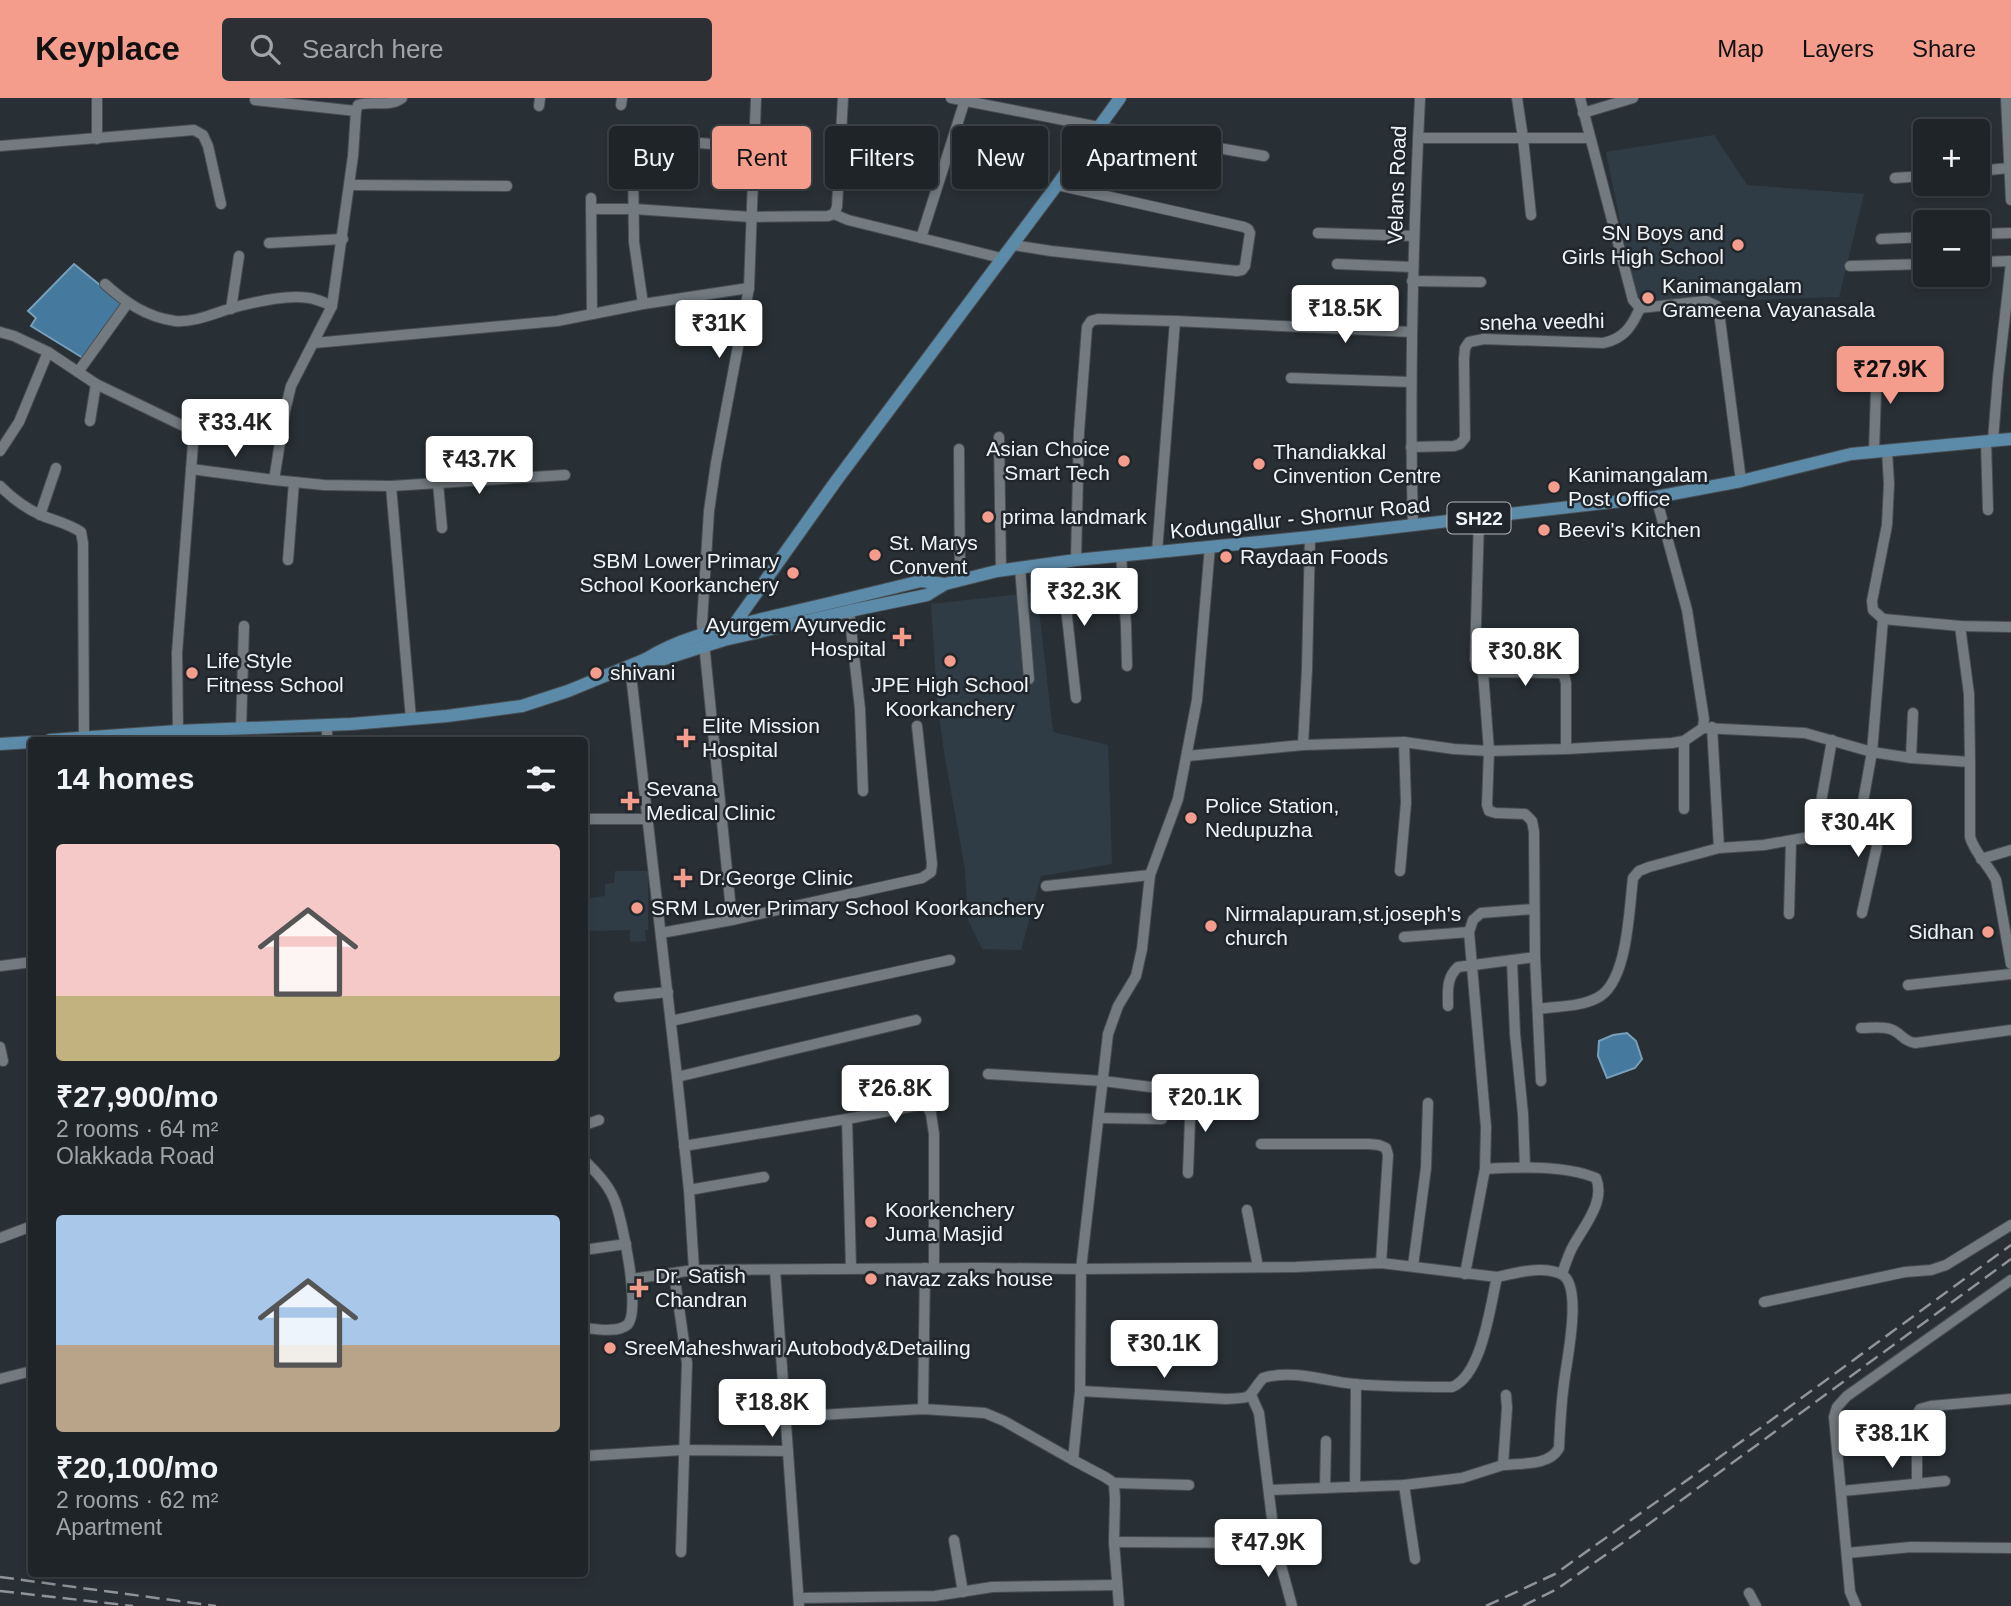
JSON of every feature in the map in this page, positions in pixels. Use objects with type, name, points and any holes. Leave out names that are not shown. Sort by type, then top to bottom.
[{"type":"main road","points":[[1100,126],[1120,98]]},
{"type":"main road","points":[[733,626],[836,481],[1062,178]]},
{"type":"main road","name":"Kodungallur - Shornur Road","points":[[703,634],[724,640],[928,595],[945,584],[1001,570],[1656,496],[1741,481],[1852,454],[2011,439]]},
{"type":"main road","points":[[84,737],[179,736],[240,729],[327,726],[522,706],[568,691],[646,659],[663,648],[703,634],[921,581],[945,584]]},
{"type":"main road","points":[[0,744],[28,742]]},
{"type":"street","points":[[97,98],[97,139]]},
{"type":"street","points":[[274,480],[291,386],[332,306],[358,105],[394,103],[402,98]]},
{"type":"street","points":[[755,126],[756,98]]},
{"type":"street","points":[[834,214],[837,207],[843,98]]},
{"type":"street","points":[[951,98],[1094,126]]},
{"type":"street","name":"Velans Road","points":[[1413,525],[1410,447],[1412,281],[1420,98]]},
{"type":"street","points":[[1517,98],[1531,215]]},
{"type":"street","points":[[1580,98],[1633,300],[1640,308],[1706,301],[1717,306],[1741,481]]},
{"type":"street","points":[[1583,113],[1633,98]]},
{"type":"street","points":[[2006,98],[2011,200]]},
{"type":"street","points":[[255,100],[356,111]]},
{"type":"street","points":[[921,238],[965,100]]},
{"type":"street","points":[[0,146],[194,130],[203,135],[208,146],[222,204]]},
{"type":"street","points":[[1418,138],[1590,138]]},
{"type":"street","points":[[643,304],[634,242],[633,165],[646,143],[659,140],[712,144]]},
{"type":"street","points":[[1221,148],[1264,156]]},
{"type":"street","points":[[1990,170],[2009,169]]},
{"type":"street","points":[[1895,178],[1913,177]]},
{"type":"street","points":[[1013,245],[1237,271],[1245,266],[1250,233],[1244,227],[1058,184]]},
{"type":"street","points":[[349,185],[507,186]]},
{"type":"street","points":[[732,920],[703,634],[709,511],[749,288],[752,189]]},
{"type":"street","points":[[592,314],[591,203],[634,209],[751,217],[834,214],[848,220],[1001,258]]},
{"type":"street","points":[[1318,233],[1414,236]]},
{"type":"street","points":[[1990,234],[2011,233]]},
{"type":"street","points":[[1881,239],[1913,238]]},
{"type":"street","points":[[269,243],[342,240]]},
{"type":"street","points":[[231,309],[239,256]]},
{"type":"street","points":[[1988,510],[1990,440],[2006,347],[2011,262],[1990,262]]},
{"type":"street","points":[[1337,264],[1413,267]]},
{"type":"street","points":[[1850,266],[1913,264]]},
{"type":"street","points":[[1412,281],[1481,282]]},
{"type":"street","points":[[105,284],[127,304],[155,316],[177,321],[271,300],[303,297],[317,299],[332,306]]},
{"type":"street","points":[[314,343],[558,321],[643,304],[749,288]]},
{"type":"street","points":[[78,373],[127,304]]},
{"type":"street","name":"sneha veedhi","points":[[1410,447],[1454,446],[1465,438],[1464,359],[1465,348],[1469,342],[1484,338],[1548,342],[1614,341],[1633,323],[1640,308]]},
{"type":"street","points":[[1076,560],[1079,432],[1087,327],[1091,321],[1175,321],[1412,332]]},
{"type":"street","points":[[1157,552],[1175,321]]},
{"type":"street","points":[[0,332],[48,352],[96,384],[194,431]]},
{"type":"street","points":[[0,452],[19,422],[48,352]]},
{"type":"street","points":[[1874,452],[1877,360]]},
{"type":"street","points":[[1291,377],[1411,382]]},
{"type":"street","points":[[90,421],[96,384]]},
{"type":"street","points":[[179,736],[177,653],[194,431],[209,410]]},
{"type":"street","points":[[999,437],[1001,570]]},
{"type":"street","points":[[959,449],[960,580]]},
{"type":"street","points":[[1887,450],[1887,525],[1872,601],[1873,610],[1883,619],[1960,626],[2011,627]]},
{"type":"street","points":[[40,515],[56,468]]},
{"type":"street","points":[[191,469],[324,485],[391,486],[565,475]]},
{"type":"street","points":[[288,560],[294,481]]},
{"type":"street","points":[[438,483],[442,528]]},
{"type":"street","points":[[0,486],[15,501],[81,532],[84,737]]},
{"type":"street","points":[[391,486],[411,719]]},
{"type":"street","points":[[1656,496],[1687,610],[1704,719],[1708,728],[1719,848]]},
{"type":"street","points":[[1479,518],[1475,659],[1483,672],[1489,751],[1487,805],[1489,811],[1525,814],[1532,821],[1541,1082]]},
{"type":"street","points":[[1303,746],[1310,537]]},
{"type":"street","points":[[1073,1461],[1080,1391],[1081,1269],[1108,1034],[1118,1006],[1136,976],[1150,875],[1178,799],[1187,756],[1197,700],[1210,546]]},
{"type":"street","points":[[1121,555],[1126,666]]},
{"type":"street","points":[[1061,562],[1076,698]]},
{"type":"street","points":[[1020,568],[1029,679]]},
{"type":"street","points":[[849,611],[860,709],[863,791]]},
{"type":"street","points":[[1857,835],[1872,752],[1883,619]]},
{"type":"street","points":[[240,729],[244,626]]},
{"type":"street","points":[[1960,626],[1969,694],[1970,837],[1974,849],[1996,880],[2011,964]]},
{"type":"street","points":[[630,666],[689,1189],[694,1270]]},
{"type":"street","points":[[1483,672],[1564,675],[1566,749]]},
{"type":"street","points":[[1911,758],[1913,713]]},
{"type":"street","points":[[327,726],[327,737]]},
{"type":"street","points":[[661,933],[922,878],[931,872],[918,726]]},
{"type":"street","points":[[1187,756],[1303,746],[1404,742],[1489,751],[1566,749],[1672,743],[1684,741],[1708,728],[1805,733],[1872,752],[1970,762]]},
{"type":"street","points":[[1815,836],[1832,740]]},
{"type":"street","points":[[1684,741],[1684,809]]},
{"type":"street","points":[[1400,871],[1406,803],[1404,742]]},
{"type":"street","points":[[588,819],[649,819]]},
{"type":"street","points":[[1539,1009],[1582,1004],[1598,998],[1609,989],[1618,973],[1633,878],[1649,866],[1719,848],[1791,842],[1815,836],[1871,836],[1876,840],[1877,846],[1862,914]]},
{"type":"street","points":[[1789,914],[1791,842]]},
{"type":"street","points":[[1981,859],[2011,850]]},
{"type":"street","points":[[1046,886],[1150,875]]},
{"type":"street","points":[[1465,1274],[1485,1169],[1486,1127],[1469,932],[1473,920],[1481,913],[1534,909]]},
{"type":"street","points":[[1404,937],[1469,932]]},
{"type":"street","points":[[1448,1006],[1448,980],[1458,967],[1535,957]]},
{"type":"street","points":[[671,1021],[950,960]]},
{"type":"street","points":[[1512,960],[1525,1167]]},
{"type":"street","points":[[0,966],[28,962]]},
{"type":"street","points":[[1908,985],[2011,974]]},
{"type":"street","points":[[620,998],[668,992]]},
{"type":"street","points":[[677,1077],[916,1020]]},
{"type":"street","points":[[1861,1028],[1888,1028],[1906,1041],[1915,1043],[2011,1030]]},
{"type":"street","points":[[0,1047],[2,1062]]},
{"type":"street","points":[[988,1074],[1102,1081],[1214,1095]]},
{"type":"street","points":[[1188,1173],[1191,1093]]},
{"type":"street","points":[[1413,1266],[1426,1168],[1428,1103]]},
{"type":"street","points":[[684,1146],[919,1105],[927,1106],[934,1134],[923,1409]]},
{"type":"street","points":[[1099,1118],[1162,1119]]},
{"type":"street","points":[[848,1119],[851,1268]]},
{"type":"street","points":[[588,1124],[599,1120]]},
{"type":"street","points":[[1261,1144],[1369,1144],[1386,1148],[1388,1155],[1381,1263]]},
{"type":"street","points":[[588,1164],[605,1182],[614,1199],[626,1244],[631,1279],[632,1317],[627,1325],[616,1330],[588,1328]]},
{"type":"street","points":[[1485,1169],[1525,1167],[1586,1173],[1597,1178],[1599,1196],[1562,1274]]},
{"type":"street","points":[[689,1189],[764,1177]]},
{"type":"street","points":[[1247,1210],[1258,1267]]},
{"type":"street","points":[[1763,1302],[1905,1272],[1931,1270],[1946,1265],[2011,1225]]},
{"type":"street","points":[[0,1238],[28,1228]]},
{"type":"street","points":[[588,1249],[626,1244]]},
{"type":"street","points":[[631,1279],[694,1270],[1081,1269],[1381,1263],[1497,1278],[1535,1269],[1562,1274],[1568,1280],[1571,1289],[1572,1337],[1564,1383],[1559,1448],[1555,1456],[1546,1460],[1503,1465],[1462,1478],[1404,1485],[1269,1490]]},
{"type":"street","points":[[775,1270],[799,1602],[935,1596],[992,1587],[1117,1585]]},
{"type":"street","points":[[674,1273],[687,1363],[681,1552]]},
{"type":"street","points":[[1080,1391],[1243,1398],[1251,1395],[1263,1378],[1273,1375],[1356,1384],[1452,1387],[1460,1384],[1468,1375],[1482,1343],[1497,1278]]},
{"type":"street","points":[[1856,1606],[1850,1592],[1835,1416],[1837,1407],[1847,1396],[2011,1280]]},
{"type":"street","points":[[0,1379],[28,1372]]},
{"type":"street","points":[[1355,1487],[1356,1384]]},
{"type":"street","points":[[1251,1395],[1259,1413],[1275,1543],[1292,1606]]},
{"type":"street","points":[[1503,1465],[1506,1395]]},
{"type":"street","points":[[1917,1483],[1917,1415],[1920,1409],[2011,1399]]},
{"type":"street","points":[[786,1417],[923,1409],[985,1413],[1114,1483],[1189,1485]]},
{"type":"street","points":[[1325,1488],[1326,1441]]},
{"type":"street","points":[[588,1456],[683,1450],[788,1451]]},
{"type":"street","points":[[1842,1491],[1945,1481]]},
{"type":"street","points":[[1114,1483],[1114,1542],[1119,1606]]},
{"type":"street","points":[[1404,1485],[1415,1559]]},
{"type":"street","points":[[954,1540],[963,1592]]},
{"type":"street","points":[[1114,1542],[1275,1543]]},
{"type":"street","points":[[1847,1553],[1912,1547],[2011,1548]]},
{"type":"street","points":[[1749,1593],[1756,1606]]},
{"type":"shaded area","name":"SN Boys and Girls High School","points":[[1714,135],[1747,185],[1864,194],[1839,297],[1637,304],[1606,152]]},
{"type":"shaded area","name":"JPE High School Koorkanchery","points":[[1037,592],[1053,732],[1108,745],[1112,864],[1041,876],[1021,950],[982,949],[968,920],[965,869],[937,699],[931,604]]},
{"type":"shaded area","points":[[615,871],[648,871],[646,941],[630,942],[630,930],[588,931],[590,898],[605,896],[605,884],[614,883]]},
{"type":"water","points":[[74,264],[122,303],[83,358],[31,326],[36,318],[28,311]]},
{"type":"water","points":[[1627,1033],[1636,1041],[1642,1059],[1635,1068],[1607,1078],[1598,1056],[1599,1041]]},
{"type":"railway","points":[[1486,1606],[1555,1574],[2011,1245]]},
{"type":"railway","points":[[1523,1606],[1557,1589],[1631,1537],[2011,1259]]},
{"type":"railway","points":[[0,1577],[216,1606]]},
{"type":"railway","points":[[0,1591],[133,1606]]},
{"type":"place","name":"SN Boys and Girls High School","points":[[1738,245]]},
{"type":"place","name":"Kanimangalam Grameena Vayanasala","points":[[1648,298]]},
{"type":"place","name":"Asian Choice Smart Tech","points":[[1124,461]]},
{"type":"place","name":"Thandiakkal Cinvention Centre","points":[[1259,464]]},
{"type":"place","name":"Kanimangalam Post Office","points":[[1554,487]]},
{"type":"place","name":"prima landmark","points":[[988,517]]},
{"type":"place","name":"Beevi's Kitchen","points":[[1544,530]]},
{"type":"place","name":"St. Marys Convent","points":[[875,555]]},
{"type":"place","name":"Raydaan Foods","points":[[1226,557]]},
{"type":"place","name":"SBM Lower Primary School Koorkanchery","points":[[793,573]]},
{"type":"place","name":"Ayurgem Ayurvedic Hospital","points":[[902,637]]},
{"type":"place","name":"JPE High School Koorkanchery","points":[[950,661]]},
{"type":"place","name":"Life Style Fitness School","points":[[192,673]]},
{"type":"place","name":"shivani","points":[[596,673]]},
{"type":"place","name":"Elite Mission Hospital","points":[[686,738]]},
{"type":"place","name":"Sevana Medical Clinic","points":[[630,801]]},
{"type":"place","name":"Police Station, Nedupuzha","points":[[1191,818]]},
{"type":"place","name":"Dr.George Clinic","points":[[683,878]]},
{"type":"place","name":"SRM Lower Primary School Koorkanchery","points":[[637,908]]},
{"type":"place","name":"Nirmalapuram,st.joseph's church","points":[[1211,926]]},
{"type":"place","name":"Sidhan","points":[[1988,932]]},
{"type":"place","name":"Koorkenchery Juma Masjid","points":[[871,1222]]},
{"type":"place","name":"navaz zaks house","points":[[871,1279]]},
{"type":"place","name":"Dr. Satish Chandran","points":[[639,1288]]},
{"type":"place","name":"SreeMaheshwari Autobody&Detailing","points":[[610,1348]]}]
